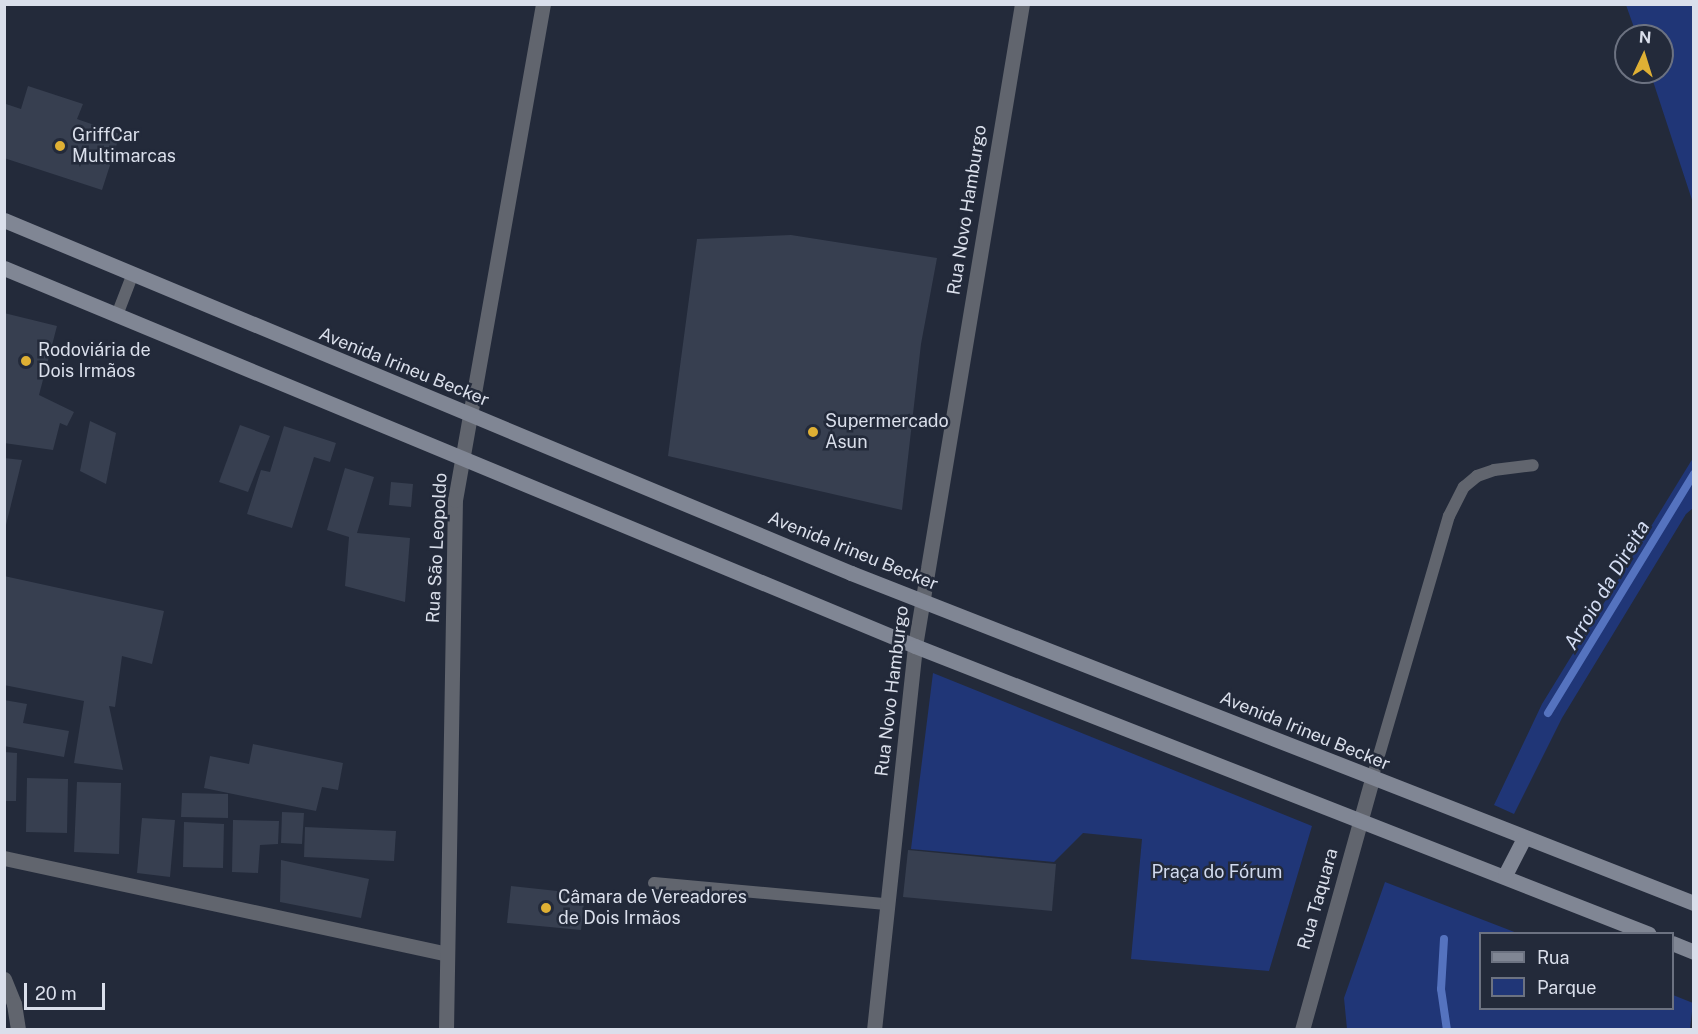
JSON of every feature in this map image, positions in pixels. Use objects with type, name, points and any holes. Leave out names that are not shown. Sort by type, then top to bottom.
[{"type":"main road","name":"Avenida Irineu Becker","points":[[4,220],[132,276],[472,417],[923,600],[1372,779],[1694,903]]},
{"type":"main road","points":[[4,268],[915,646],[1361,818],[1647,932]]},
{"type":"main road","points":[[1505,875],[1524,838]]},
{"type":"main road","points":[[1674,944],[1694,952]]},
{"type":"street","name":"Rua São Leopoldo","points":[[446,1029],[455,500],[461,457],[472,417],[543,4]]},
{"type":"street","name":"Rua Novo Hamburgo","points":[[874,1029],[915,646],[1022,4]]},
{"type":"street","name":"Rua Taquara","points":[[1302,1029],[1372,779]]},
{"type":"street","points":[[4,858],[447,954]]},
{"type":"street","points":[[4,979],[14,1004],[18,1029]]},
{"type":"lane","points":[[117,315],[132,276]]},
{"type":"lane","points":[[1372,779],[1454,506],[1464,487],[1478,476],[1494,470],[1533,465]]},
{"type":"lane","points":[[654,883],[886,904]]},
{"type":"green space","points":[[1626,5],[1693,5],[1693,203],[1654,84],[1674,84],[1674,24],[1633,24]]},
{"type":"green space","points":[[1693,458],[1693,508],[1686,514],[1562,718],[1514,814],[1494,805],[1542,704]]},
{"type":"green space","name":"Praça do Fórum","points":[[933,673],[1312,826],[1269,971],[1131,959],[1142,839],[1083,833],[1054,862],[911,849]]},
{"type":"green space","points":[[1385,882],[1514,932],[1479,932],[1479,1010],[1674,1010],[1674,995],[1693,1003],[1690,1029],[1347,1029],[1344,998]]},
{"type":"building","name":"GriffCar Multimarcas","points":[[28,86],[83,104],[77,119],[120,134],[102,190],[4,158],[4,107],[6,104],[21,109]]},
{"type":"building","points":[[791,235],[937,258],[921,344],[902,510],[668,456],[697,239]]},
{"type":"building","name":"Rodoviária de Dois Irmãos","points":[[4,313],[57,326],[39,395],[74,412],[67,426],[60,423],[53,450],[4,443]]},
{"type":"building","points":[[90,421],[116,433],[106,484],[80,471]]},
{"type":"building","points":[[240,425],[270,436],[248,492],[219,482]]},
{"type":"building","points":[[284,426],[336,443],[330,462],[314,457],[292,528],[247,514],[261,470],[270,472]]},
{"type":"building","points":[[4,458],[22,460],[5,529],[4,529]]},
{"type":"building","points":[[345,468],[374,477],[357,533],[410,538],[405,602],[345,586],[349,537],[327,530]]},
{"type":"building","points":[[391,482],[413,484],[411,507],[389,505]]},
{"type":"building","points":[[4,576],[164,611],[152,664],[122,656],[115,707],[109,706],[123,770],[74,763],[84,701],[4,685]]},
{"type":"building","points":[[4,700],[27,704],[23,723],[69,731],[64,757],[4,746]]},
{"type":"building","points":[[253,744],[343,763],[338,790],[322,787],[316,811],[204,788],[210,756],[249,764]]},
{"type":"building","points":[[4,752],[17,753],[16,801],[4,801]]},
{"type":"building","points":[[27,778],[68,779],[67,833],[26,832]]},
{"type":"building","points":[[77,782],[121,783],[119,854],[74,852]]},
{"type":"building","points":[[182,793],[228,794],[228,818],[181,817]]},
{"type":"building","points":[[282,812],[304,813],[302,844],[281,843]]},
{"type":"building","points":[[142,818],[175,820],[170,877],[137,873]]},
{"type":"building","points":[[233,820],[279,821],[278,844],[260,845],[258,873],[232,872]]},
{"type":"building","points":[[184,822],[224,824],[223,868],[183,867]]},
{"type":"building","points":[[305,827],[396,831],[394,861],[304,857]]},
{"type":"building","points":[[908,850],[1056,864],[1052,911],[903,897]]},
{"type":"building","points":[[281,860],[369,879],[361,918],[280,902]]},
{"type":"building","name":"Câmara de Vereadores de Dois Irmãos","points":[[511,886],[585,894],[581,930],[507,923]]},
{"type":"waterway","name":"Arroio da Direita","points":[[1548,713],[1694,474]]},
{"type":"waterway","name":"Arroio da Direita","points":[[1444,939],[1441,989],[1447,1030]]},
{"type":"place","name":"GriffCar Multimarcas","points":[[60,146]]},
{"type":"place","name":"Rodoviária de Dois Irmãos","points":[[26,361]]},
{"type":"place","name":"Supermercado Asun","points":[[813,432]]},
{"type":"place","name":"Câmara de Vereadores de Dois Irmãos","points":[[546,908]]}]
